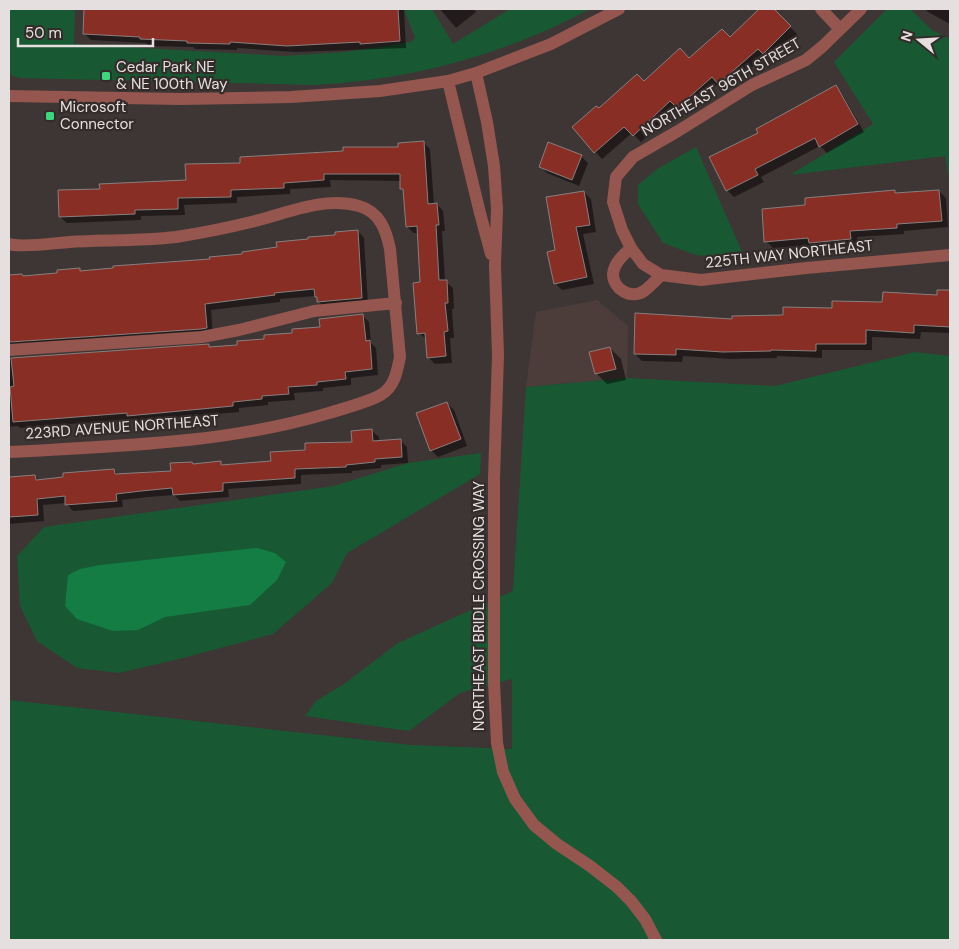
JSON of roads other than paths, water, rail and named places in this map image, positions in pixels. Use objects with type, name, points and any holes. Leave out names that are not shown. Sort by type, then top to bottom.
[{"type":"street","points":[[9,96],[180,99],[291,98],[380,91],[448,81],[476,73],[550,44],[619,9]]},
{"type":"street","points":[[821,9],[840,29]]},
{"type":"street","name":"NORTHEAST 96TH STREET","points":[[613,202],[616,177],[633,157],[752,85],[806,60],[859,10]]},
{"type":"street","name":"NORTHEAST BRIDLE CROSSING WAY","points":[[476,73],[494,166],[497,209],[494,266],[498,355],[495,451],[494,683],[497,743],[503,772],[515,799],[534,825],[549,838],[617,886],[645,918],[656,940]]},
{"type":"street","name":"NORTHEAST BRIDLE CROSSING WAY","points":[[448,81],[494,266]]},
{"type":"street","name":"225TH WAY NORTHEAST","points":[[613,202],[630,248],[643,264],[661,275],[701,280],[843,264],[950,255]]},
{"type":"street","points":[[9,244],[176,237],[249,222],[318,204],[340,203],[359,206],[369,211],[381,221],[390,249],[396,303],[314,311],[239,330],[202,337],[9,350]]},
{"type":"street","points":[[630,248],[620,258],[615,267],[613,274],[618,287],[626,293],[636,294],[643,292],[661,275]]},
{"type":"street","name":"223RD AVENUE NORTHEAST","points":[[9,452],[183,442],[232,435],[306,420],[346,408],[382,394],[392,385],[397,373],[400,357],[396,303]]},
{"type":"place","name":"Cedar Park NE & NE 100th Way","points":[[106,76]]},
{"type":"place","name":"Microsoft Connector","points":[[50,116]]}]
